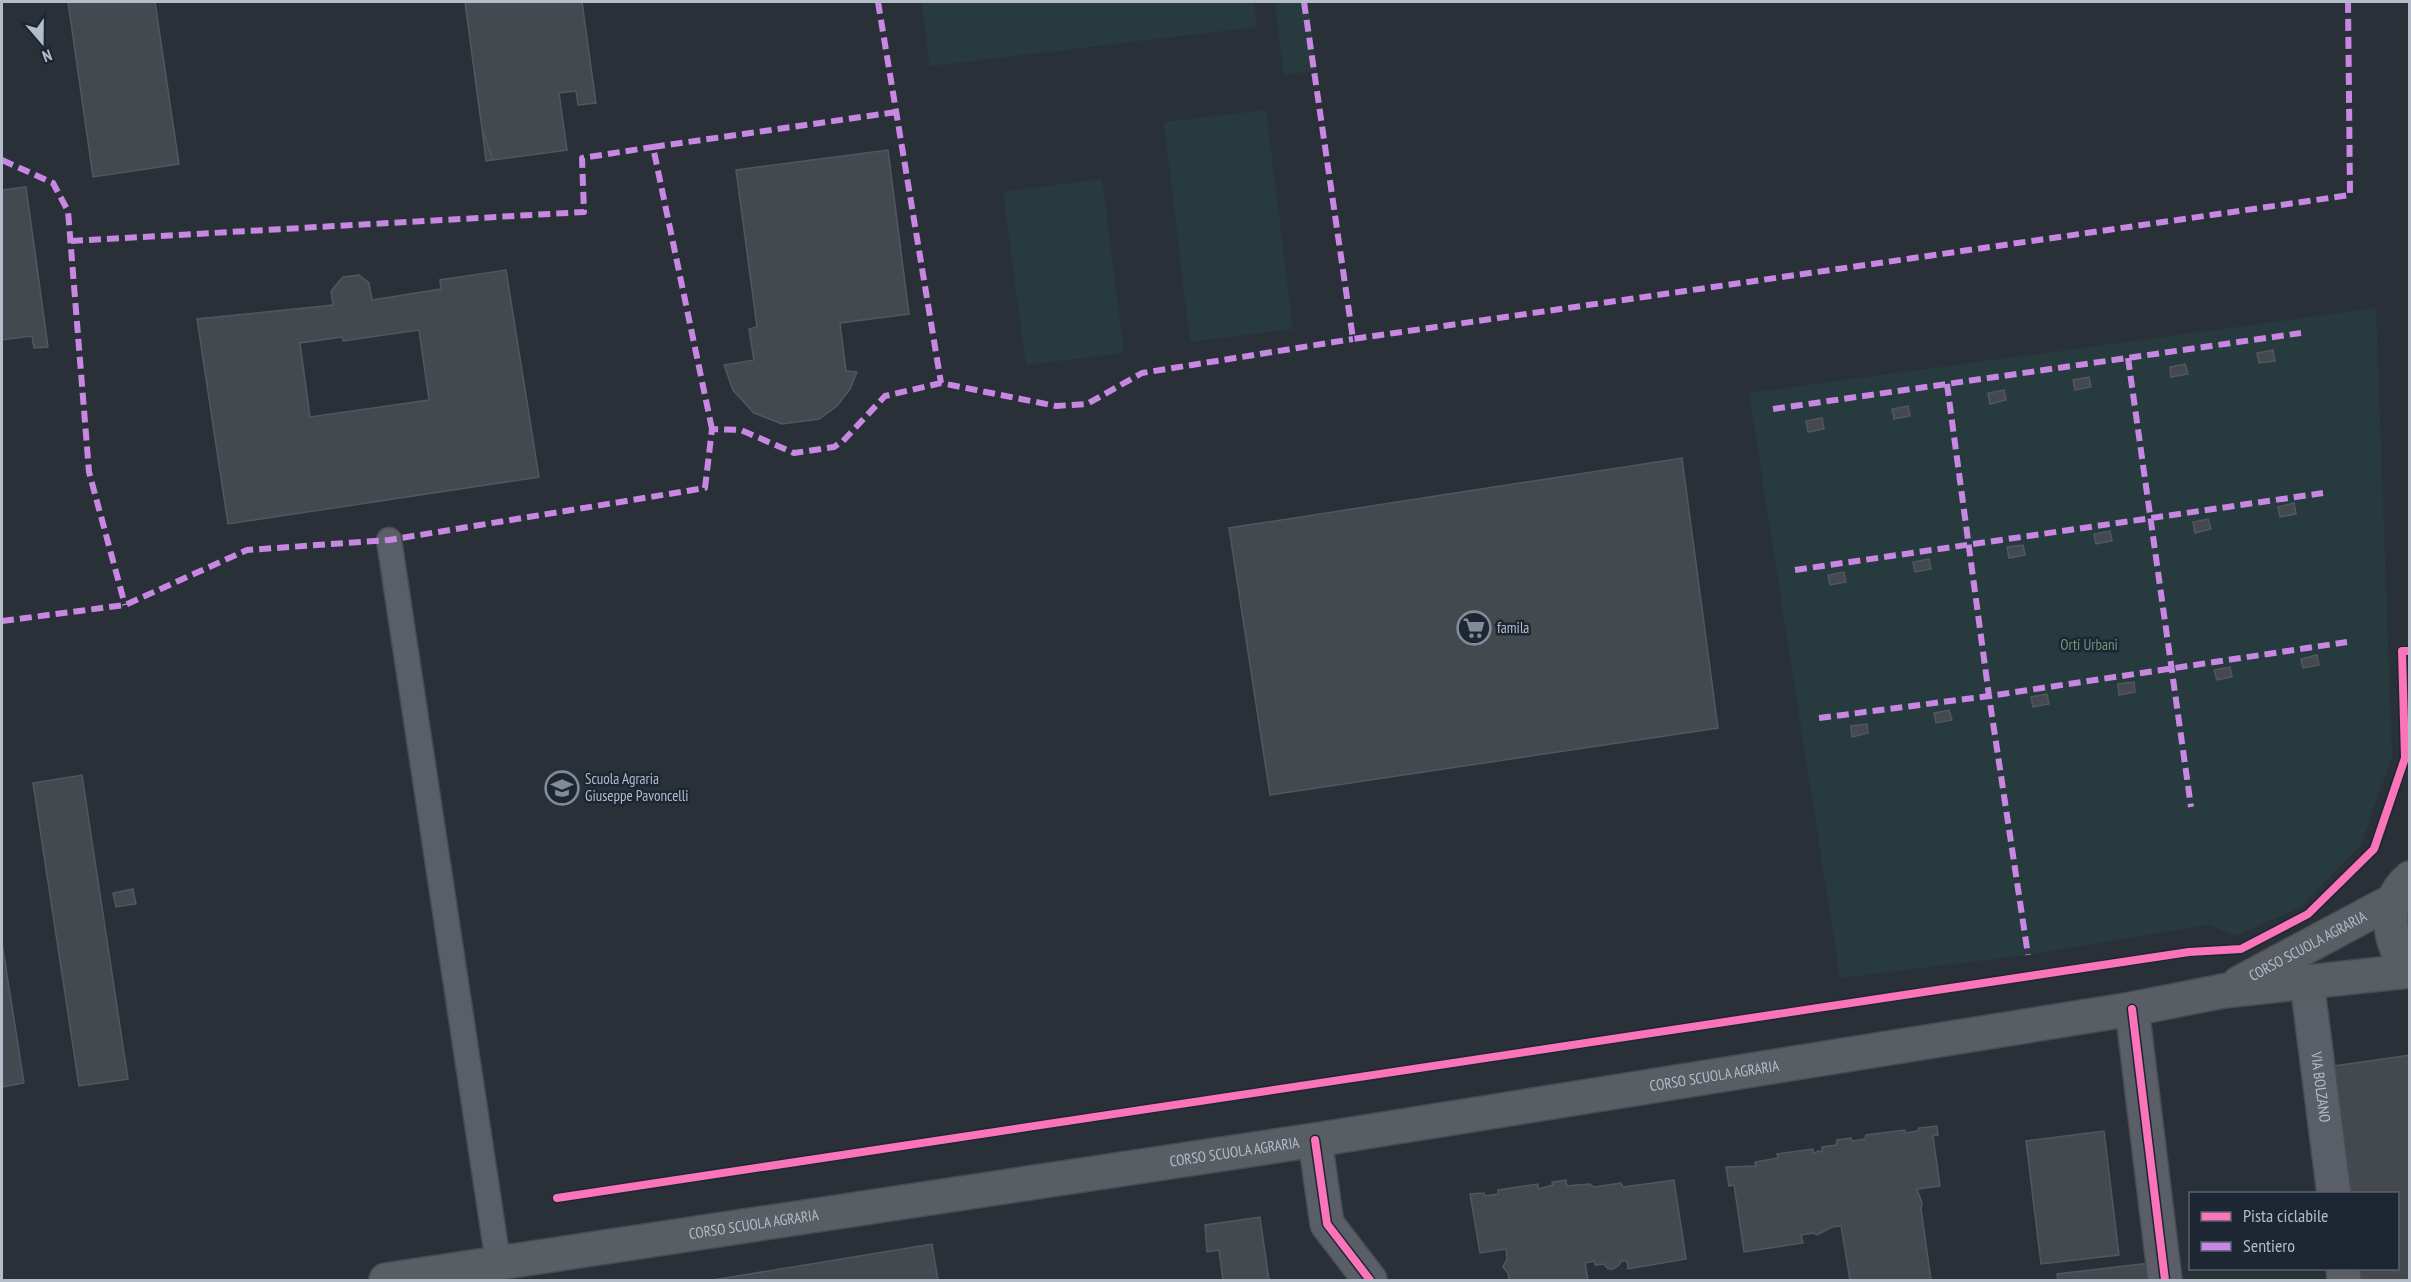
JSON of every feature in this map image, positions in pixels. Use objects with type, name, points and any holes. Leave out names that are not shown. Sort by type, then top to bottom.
[{"type":"main road","name":"CORSO SCUOLA AGRARIA","points":[[2223,992],[2402,889]]},
{"type":"main road","points":[[2402,889],[2390,919],[2392,938],[2399,957],[2409,970]]},
{"type":"main road","name":"CORSO SCUOLA AGRARIA","points":[[396,1280],[498,1262],[1315,1140],[2132,1009],[2223,992],[2409,970]]},
{"type":"street","points":[[2402,889],[2409,871]]},
{"type":"street","name":"VIA BOLZANO","points":[[2307,982],[2334,1192]]},
{"type":"street","points":[[2132,1009],[2165,1281]]},
{"type":"street","points":[[1315,1140],[1327,1224],[1370,1281]]},
{"type":"lane","points":[[389,540],[498,1262]]},
{"type":"green space","points":[[922,2],[1254,2],[1257,27],[930,66]]},
{"type":"green space","points":[[1275,2],[1308,2],[1317,71],[1284,75]]},
{"type":"green space","points":[[1266,110],[1293,329],[1190,342],[1164,122]]},
{"type":"green space","points":[[1102,179],[1124,353],[1026,365],[1003,192]]},
{"type":"green space","name":"Orti Urbani","points":[[2376,308],[2392,756],[2361,845],[2301,907],[2236,936],[2209,925],[2028,955],[1840,978],[1749,393]]},
{"type":"building","points":[[68,2],[155,2],[179,164],[93,177]]},
{"type":"building","points":[[465,2],[582,2],[596,103],[578,105],[576,91],[559,93],[567,150],[493,160],[482,129]]},
{"type":"building","points":[[482,129],[488,146],[493,160],[486,161]]},
{"type":"building","points":[[888,150],[909,314],[840,323],[846,371],[857,372],[850,389],[837,406],[819,419],[782,424],[754,413],[733,390],[724,365],[754,360],[749,329],[757,327],[736,170]]},
{"type":"building","points":[[26,187],[48,347],[34,348],[32,336],[2,340],[2,190]]},
{"type":"building","points":[[506,270],[539,477],[228,524],[197,319],[333,305],[331,291],[343,277],[359,275],[369,283],[372,300],[441,289],[440,280]],"holes":[[[419,330],[429,400],[310,417],[300,343],[342,337],[343,341]]]},
{"type":"building","points":[[2273,350],[2275,361],[2259,363],[2257,353]]},
{"type":"building","points":[[2185,364],[2188,374],[2171,377],[2170,367]]},
{"type":"building","points":[[2089,377],[2091,387],[2075,390],[2073,380]]},
{"type":"building","points":[[2004,390],[2006,400],[1990,404],[1988,393]]},
{"type":"building","points":[[1908,406],[1910,416],[1894,419],[1892,409]]},
{"type":"building","points":[[1822,418],[1824,429],[1808,432],[1806,421]]},
{"type":"building","name":"famila","points":[[1682,458],[1718,728],[1270,795],[1229,528]]},
{"type":"building","points":[[2294,503],[2296,514],[2280,517],[2278,507]]},
{"type":"building","points":[[2208,519],[2211,529],[2195,533],[2193,522]]},
{"type":"building","points":[[2110,531],[2112,541],[2096,544],[2094,534]]},
{"type":"building","points":[[2023,545],[2025,555],[2009,558],[2007,547]]},
{"type":"building","points":[[1929,559],[1931,569],[1915,572],[1913,562]]},
{"type":"building","points":[[1844,572],[1846,582],[1830,585],[1828,575]]},
{"type":"building","points":[[2317,655],[2319,665],[2303,668],[2301,659]]},
{"type":"building","points":[[2230,667],[2232,677],[2217,680],[2214,670]]},
{"type":"building","points":[[2134,682],[2135,692],[2119,695],[2118,684]]},
{"type":"building","points":[[2047,694],[2049,704],[2033,707],[2031,697]]},
{"type":"building","points":[[1949,710],[1952,720],[1936,723],[1934,713]]},
{"type":"building","points":[[1867,724],[1868,733],[1852,737],[1851,726]]},
{"type":"building","points":[[82,775],[128,1079],[79,1086],[33,783]]},
{"type":"building","points":[[133,889],[136,904],[116,907],[113,893]]},
{"type":"building","points":[[2,943],[24,1083],[2,1087]]},
{"type":"building","points":[[2410,1055],[2410,1280],[2359,1280],[2357,1270],[2399,1270],[2399,1192],[2349,1192],[2334,1066]]},
{"type":"building","points":[[1937,1126],[1938,1135],[1933,1136],[1940,1186],[1917,1189],[1922,1203],[1931,1280],[1850,1280],[1841,1226],[1832,1227],[1817,1235],[1813,1233],[1801,1235],[1803,1243],[1744,1252],[1734,1185],[1729,1186],[1726,1167],[1756,1166],[1755,1162],[1778,1158],[1777,1154],[1813,1149],[1813,1154],[1818,1151],[1822,1152],[1822,1147],[1836,1145],[1837,1140],[1851,1138],[1852,1141],[1865,1139],[1866,1135],[1905,1130],[1905,1133],[1918,1131],[1919,1128]]},
{"type":"building","points":[[2104,1131],[2119,1255],[2041,1264],[2026,1141]]},
{"type":"building","points":[[1566,1180],[1567,1186],[1589,1184],[1594,1187],[1621,1183],[1623,1187],[1674,1180],[1686,1259],[1628,1269],[1627,1261],[1621,1261],[1613,1269],[1608,1269],[1604,1264],[1595,1265],[1594,1261],[1585,1263],[1588,1280],[1509,1280],[1508,1273],[1503,1267],[1507,1259],[1506,1249],[1480,1253],[1470,1194],[1484,1193],[1485,1196],[1498,1194],[1498,1190],[1538,1184],[1538,1189],[1553,1185],[1552,1182]]},
{"type":"building","points":[[1260,1217],[1269,1280],[1223,1280],[1219,1250],[1207,1252],[1205,1225]]},
{"type":"building","points":[[932,1244],[938,1280],[713,1280]]},
{"type":"building","points":[[2158,1262],[2160,1280],[2058,1280],[2057,1274]]},
{"type":"marked path","points":[[878,2],[941,383]]},
{"type":"marked path","points":[[1304,2],[1353,339],[2350,195],[2348,2]]},
{"type":"marked path","points":[[712,429],[653,147],[896,112]]},
{"type":"marked path","points":[[71,241],[584,212],[582,158],[653,147]]},
{"type":"marked path","points":[[2,160],[53,183],[68,211],[89,472],[125,605]]},
{"type":"marked path","points":[[1773,409],[2301,333]]},
{"type":"marked path","points":[[2,621],[125,605],[247,550],[389,540],[705,488],[712,429],[741,430],[794,453],[834,447],[843,441],[885,396],[941,383],[1056,406],[1087,404],[1142,373],[1353,339]]},
{"type":"marked path","points":[[2128,358],[2191,807]]},
{"type":"marked path","points":[[1947,384],[1989,696],[2028,955]]},
{"type":"marked path","points":[[1795,570],[2323,493]]},
{"type":"marked path","points":[[1819,718],[1989,696],[2347,642]]},
{"type":"cycle path","points":[[557,1198],[2189,952],[2241,949],[2308,914],[2374,849],[2405,758],[2402,651],[2410,651]]},
{"type":"cycle path","points":[[2132,1009],[2165,1280]]},
{"type":"cycle path","points":[[1315,1140],[1327,1224],[1370,1280]]},
{"type":"place","name":"famila","points":[[1474,628]]},
{"type":"place","name":"Scuola Agraria Giuseppe Pavoncelli","points":[[562,788]]}]
